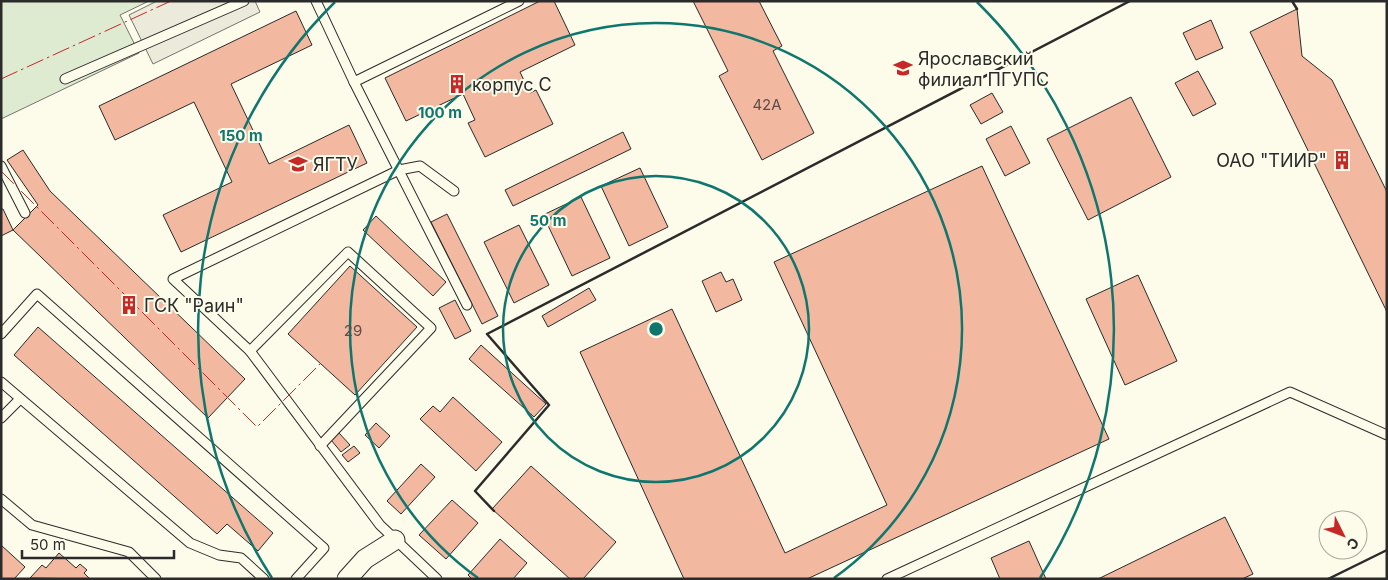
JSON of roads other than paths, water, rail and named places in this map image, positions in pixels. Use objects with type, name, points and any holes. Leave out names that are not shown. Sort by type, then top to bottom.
[{"type":"street","points":[[347,579],[365,560],[395,540]]},
{"type":"lane","points":[[65,79],[244,1]]},
{"type":"lane","points":[[316,1],[354,82],[467,305]]},
{"type":"lane","points":[[354,82],[519,1]]},
{"type":"lane","points":[[1,166],[25,213]]},
{"type":"lane","points":[[437,579],[380,525],[250,350],[173,279],[399,170],[420,166],[454,191]]},
{"type":"lane","points":[[250,350],[348,252],[432,328],[320,446]]},
{"type":"lane","points":[[1,334],[38,294],[324,548],[296,579]]},
{"type":"lane","points":[[1,382],[190,543],[219,555],[241,558],[264,579]]},
{"type":"lane","points":[[886,579],[1290,392],[1387,435]]},
{"type":"lane","points":[[1,418],[20,399]]},
{"type":"lane","points":[[1,499],[32,526],[129,552],[156,579]]},
{"type":"place","name":"Ярославский филиал ПГУПС","points":[[903,68]]},
{"type":"place","name":"корпус С","points":[[457,84]]},
{"type":"place","name":"ОАО \"ТИИР\"","points":[[1342,160]]},
{"type":"place","name":"ЯГТУ","points":[[298,164]]},
{"type":"place","name":"ГСК \"Раин\"","points":[[129,305]]}]
